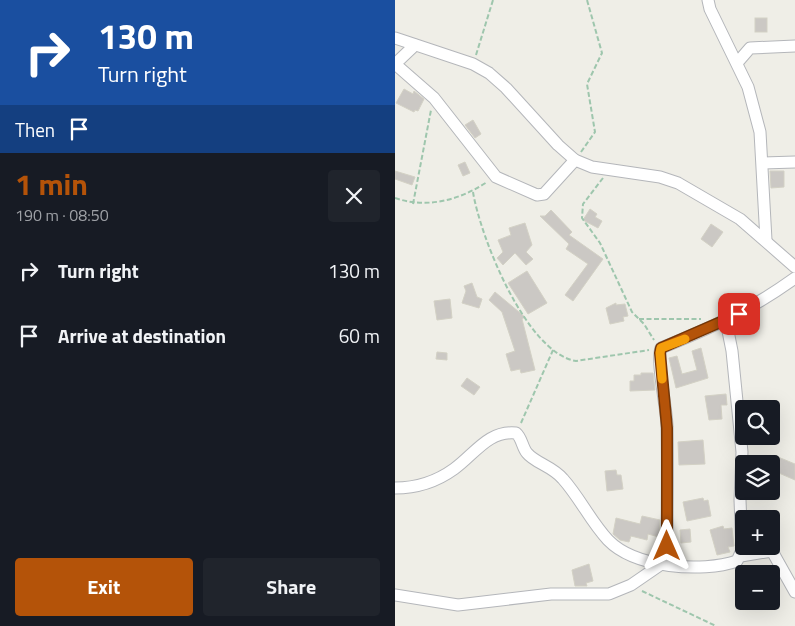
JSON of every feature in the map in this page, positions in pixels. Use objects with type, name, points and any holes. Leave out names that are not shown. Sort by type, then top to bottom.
[{"type":"street","points":[[707,0],[748,87],[760,132],[766,240]]},
{"type":"street","points":[[395,38],[473,64],[489,73],[506,88],[558,145],[575,160],[609,170],[660,177],[678,183],[739,219],[795,266]]},
{"type":"street","points":[[415,45],[395,64],[434,98],[480,160],[496,177],[537,195],[545,194],[575,160]]},
{"type":"street","points":[[737,63],[749,48],[795,46]]},
{"type":"street","points":[[763,163],[795,162]]},
{"type":"street","points":[[395,595],[458,605],[476,605],[551,594],[609,594],[631,585],[663,563],[667,546],[667,428],[666,398],[659,348],[726,322],[766,299],[795,278]]},
{"type":"street","points":[[395,488],[417,486],[437,480],[456,468],[485,441],[500,434],[516,433],[526,452],[535,460],[549,465],[563,478],[608,540],[621,552],[682,568],[699,569],[737,561],[741,556],[743,452],[732,351],[726,322]]},
{"type":"street","points":[[741,556],[772,551],[795,592]]},
{"type":"path","points":[[473,64],[493,0]]},
{"type":"path","points":[[575,160],[590,142],[595,132],[587,84],[602,53],[587,0]]},
{"type":"path","points":[[413,204],[434,98]]},
{"type":"path","points":[[473,192],[480,224],[499,273],[527,320],[553,350],[568,360],[576,361],[659,348],[649,331],[633,312],[600,243],[582,218],[583,204],[609,170]]},
{"type":"path","points":[[395,198],[413,204],[435,202],[473,192],[496,177]]},
{"type":"path","points":[[639,319],[704,319]]},
{"type":"path","points":[[516,433],[553,350]]},
{"type":"path","points":[[631,585],[717,626]]},
{"type":"building","points":[[755,18],[767,18],[767,32],[755,32]]},
{"type":"building","points":[[404,89],[413,94],[414,91],[424,99],[418,111],[415,110],[414,112],[396,103]]},
{"type":"building","points":[[473,120],[481,134],[475,138],[465,125]]},
{"type":"building","points":[[465,162],[470,173],[463,176],[458,165]]},
{"type":"building","points":[[395,171],[415,177],[412,185],[395,179]]},
{"type":"building","points":[[770,171],[784,171],[784,187],[771,188]]},
{"type":"building","points":[[590,209],[597,214],[595,217],[602,221],[598,228],[583,220]]},
{"type":"building","points":[[551,210],[572,232],[569,235],[603,259],[573,301],[565,295],[588,264],[566,249],[569,244],[540,216],[545,216]]},
{"type":"building","points":[[525,223],[532,245],[526,252],[533,259],[526,265],[515,253],[503,265],[497,258],[503,252],[498,240],[511,235],[509,228]]},
{"type":"building","points":[[711,224],[723,232],[712,247],[701,239]]},
{"type":"building","points":[[527,271],[547,303],[528,314],[508,283]]},
{"type":"building","points":[[472,283],[477,297],[482,299],[479,308],[462,303],[466,291],[464,286]]},
{"type":"building","points":[[495,292],[525,317],[522,319],[535,370],[521,373],[520,369],[511,371],[506,354],[515,351],[502,312],[489,300]]},
{"type":"building","points":[[450,299],[452,318],[437,320],[434,301]]},
{"type":"building","points":[[616,303],[616,305],[625,304],[628,316],[623,317],[624,321],[610,324],[606,308]]},
{"type":"building","points":[[701,348],[708,378],[676,388],[669,358],[677,356],[682,374],[697,370],[692,351]]},
{"type":"building","points":[[437,352],[447,353],[447,360],[436,359]]},
{"type":"building","points":[[641,373],[653,373],[655,390],[630,391],[630,381],[634,381],[634,375],[641,375]]},
{"type":"building","points":[[467,378],[480,387],[474,395],[461,386]]},
{"type":"building","points":[[726,394],[727,405],[721,405],[722,419],[709,420],[705,396]]},
{"type":"building","points":[[703,440],[705,464],[679,465],[678,442]]},
{"type":"building","points":[[780,458],[795,464],[795,480],[780,473]]},
{"type":"building","points":[[616,470],[617,475],[621,475],[623,489],[607,491],[605,471]]},
{"type":"building","points":[[703,498],[704,501],[708,500],[711,516],[687,521],[683,502]]},
{"type":"building","points":[[642,516],[660,520],[659,537],[648,534],[647,540],[631,536],[629,542],[620,540],[613,534],[616,518],[640,524]]},
{"type":"building","points":[[723,526],[724,529],[732,528],[734,546],[728,547],[730,552],[717,555],[710,530]]},
{"type":"building","points":[[690,529],[691,542],[681,543],[680,530]]},
{"type":"building","points":[[589,564],[593,581],[586,583],[587,586],[575,586],[572,570]]},
{"type":"slow traffic","points":[[662,379],[660,365],[661,348],[685,339]]},
{"type":"route","points":[[667,546],[667,428],[666,398],[660,365],[661,348],[726,322],[739,314]]}]
